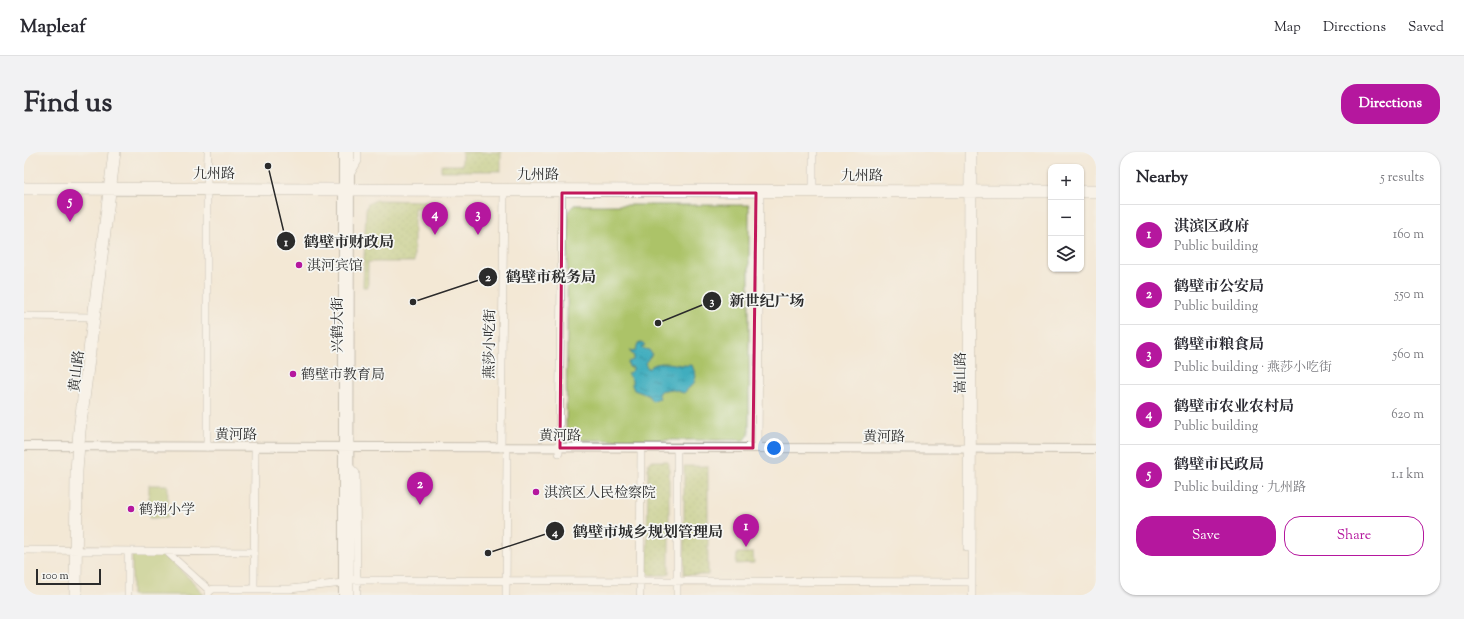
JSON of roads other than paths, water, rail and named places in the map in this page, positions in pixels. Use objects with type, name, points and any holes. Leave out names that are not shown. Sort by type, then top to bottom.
[{"type":"main road","name":"兴鹤大街","points":[[343,152],[347,189],[346,450],[350,581],[343,595]]},
{"type":"main road","name":"兴鹤大街","points":[[347,189],[350,175],[350,152]]},
{"type":"main road","name":"黄河路","points":[[24,446],[78,449],[255,452],[346,450]]},
{"type":"main road","name":"黄河路","points":[[24,451],[207,447],[346,450],[640,451],[970,451],[1096,449]]},
{"type":"main road","name":"黄河路","points":[[677,451],[756,448],[1096,454]]},
{"type":"main road","name":"兴鹤大街","points":[[346,450],[350,467],[350,595]]},
{"type":"street","name":"黄山路","points":[[78,449],[110,188],[112,152]]},
{"type":"street","name":"黄山路","points":[[73,595],[76,550],[78,449],[91,317],[110,188],[117,152]]},
{"type":"street","points":[[207,447],[208,152]]},
{"type":"street","points":[[350,175],[358,161],[358,152]]},
{"type":"street","points":[[814,152],[814,188]]},
{"type":"street","name":"嵩山路","points":[[968,152],[971,191]]},
{"type":"street","name":"嵩山路","points":[[972,595],[970,451],[971,191],[973,152]]},
{"type":"street","name":"九州路","points":[[24,186],[207,189],[814,188],[1048,194]]},
{"type":"street","name":"九州路","points":[[24,191],[110,188]]},
{"type":"street","name":"九州路","points":[[347,189],[504,192],[758,193],[1048,189]]},
{"type":"street","points":[[1084,189],[1096,189]]},
{"type":"street","name":"燕莎小吃街","points":[[504,192],[504,450],[506,595]]},
{"type":"street","points":[[560,450],[562,192]]},
{"type":"street","points":[[756,448],[758,193]]},
{"type":"street","points":[[1084,194],[1096,194]]},
{"type":"street","points":[[24,316],[91,317]]},
{"type":"street","points":[[640,451],[640,595]]},
{"type":"street","points":[[677,451],[677,595]]},
{"type":"street","name":"嵩山路","points":[[967,595],[970,451]]},
{"type":"street","points":[[254,589],[255,452]]},
{"type":"street","points":[[24,550],[254,552]]},
{"type":"street","name":"黄山路","points":[[76,550],[78,595]]},
{"type":"street","points":[[128,551],[128,595]]},
{"type":"street","points":[[166,551],[209,593],[213,589],[290,589],[350,581],[967,582]]},
{"type":"street","points":[[350,581],[356,595]]},
{"type":"water","points":[[642,342],[645,345],[641,348],[649,350],[652,354],[645,363],[648,369],[653,365],[663,363],[692,365],[696,376],[694,383],[684,393],[670,389],[660,391],[658,394],[660,398],[652,401],[648,395],[634,390],[632,380],[627,374],[633,370],[633,367],[629,367],[628,362],[633,360],[634,356],[629,351],[636,350],[638,344]]},
{"type":"place","name":"鹤壁市财政局","points":[[268,166]]},
{"type":"place","name":"鹤壁市民政局","points":[[70,222]]},
{"type":"place","name":"鹤壁市农业农村局","points":[[435,235]]},
{"type":"place","name":"鹤壁市粮食局","points":[[478,235]]},
{"type":"place","name":"淇河宾馆","points":[[299,265]]},
{"type":"place","name":"鹤壁市税务局","points":[[413,302]]},
{"type":"place","name":"新世纪广场","points":[[658,323]]},
{"type":"place","name":"鹤壁市教育局","points":[[293,374]]},
{"type":"place","name":"淇滨区人民检察院","points":[[536,492]]},
{"type":"place","name":"鹤壁市公安局","points":[[420,505]]},
{"type":"place","name":"鹤翔小学","points":[[131,509]]},
{"type":"place","name":"淇滨区政府","points":[[746,547]]},
{"type":"place","name":"鹤壁市城乡规划管理局","points":[[488,553]]}]
